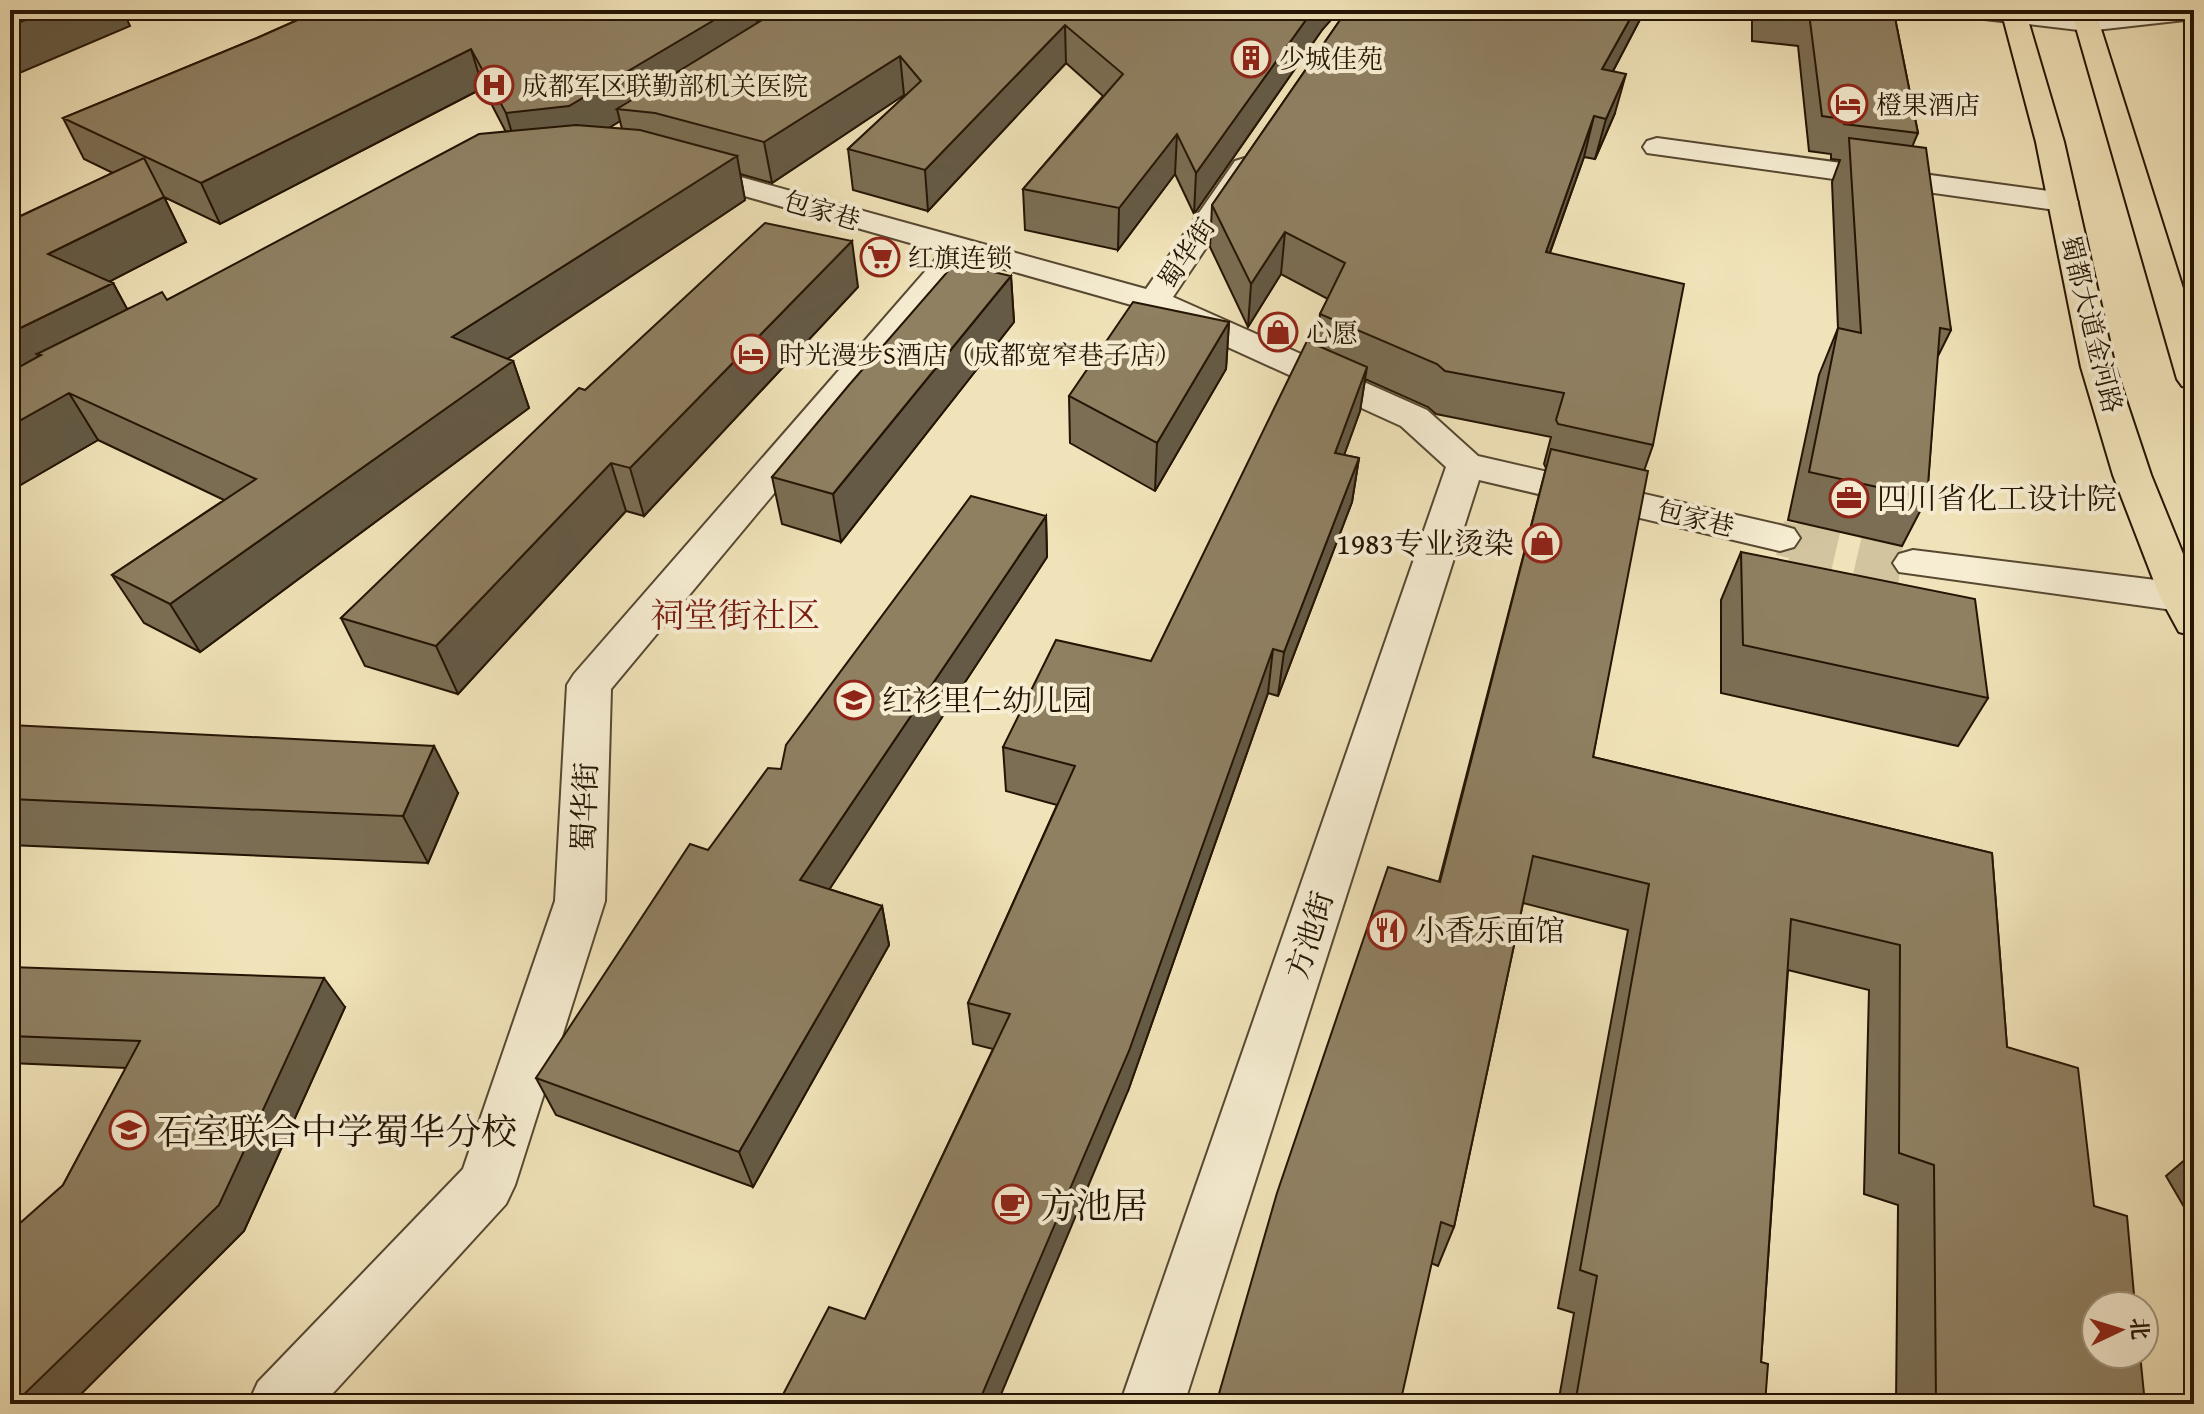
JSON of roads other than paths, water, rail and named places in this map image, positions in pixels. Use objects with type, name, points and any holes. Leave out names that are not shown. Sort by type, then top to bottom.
[{"type":"main road","name":"蜀都大道金河路","points":[[2014,14],[2050,142],[2098,367],[2132,475],[2187,610]]},
{"type":"main road","points":[[2081,14],[2194,379]]},
{"type":"street","points":[[1967,10],[2014,14],[2194,12]]},
{"type":"street","name":"蜀华街","points":[[1154,301],[1261,143]]},
{"type":"street","points":[[1657,147],[2063,202]]},
{"type":"street","name":"包家巷","points":[[653,162],[1154,301],[1414,418],[1465,465],[1780,538]]},
{"type":"street","name":"蜀华街","points":[[280,1404],[486,1185],[580,901],[589,685],[961,249]]},
{"type":"street","name":"方池街","points":[[1152,1404],[1465,465]]},
{"type":"street","points":[[1913,563],[2187,610]]},
{"type":"tunnel","points":[[1780,538],[1802,543]]},
{"type":"tunnel","points":[[1793,541],[1862,557],[1913,563]]},
{"type":"place","name":"少城佳苑","points":[[1251,58]]},
{"type":"place","name":"成都军区联勤部机关医院","points":[[494,85]]},
{"type":"place","name":"橙果酒店","points":[[1848,104]]},
{"type":"place","name":"红旗连锁","points":[[880,257]]},
{"type":"place","name":"心愿","points":[[1278,332]]},
{"type":"place","name":"时光漫步S酒店（成都宽窄巷子店）","points":[[751,354]]},
{"type":"place","name":"四川省化工设计院","points":[[1849,498]]},
{"type":"place","name":"1983专业烫染","points":[[1542,543]]},
{"type":"place","name":"红衫里仁幼儿园","points":[[854,700]]},
{"type":"place","name":"小香乐面馆","points":[[1387,930]]},
{"type":"place","name":"石室联合中学蜀华分校","points":[[129,1130]]},
{"type":"place","name":"方池居","points":[[1012,1204]]},
{"type":"district","name":"祠堂街社区","points":[[735,614]]}]
